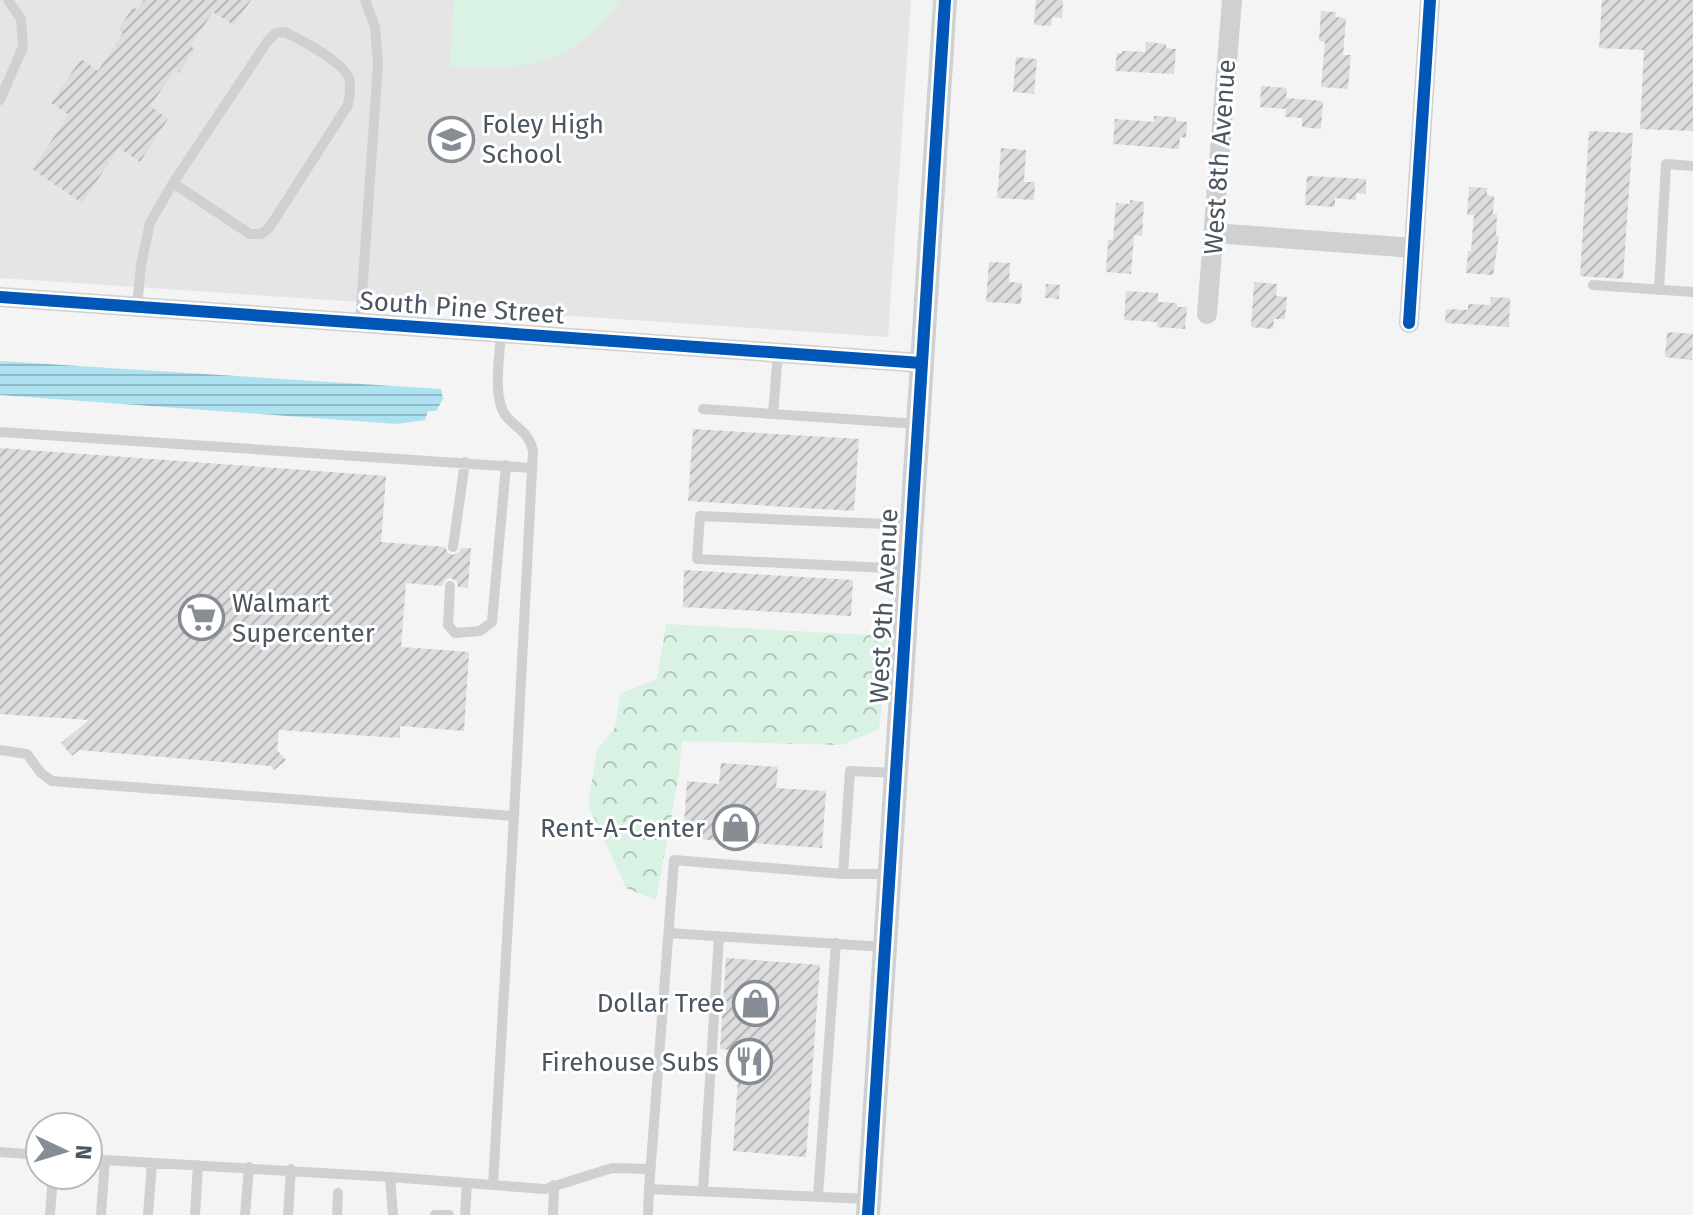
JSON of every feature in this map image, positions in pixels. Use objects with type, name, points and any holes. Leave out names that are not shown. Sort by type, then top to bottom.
[{"type":"street","name":"West 9th Avenue","points":[[868,1207],[945,0]]},
{"type":"street","name":"West 8th Avenue","points":[[1207,314],[1232,0]]},
{"type":"street","points":[[1409,323],[1430,0]]},
{"type":"street","points":[[1214,233],[1414,248]]},
{"type":"street","name":"South Pine Street","points":[[0,297],[921,363]]},
{"type":"lane","points":[[0,100],[23,47],[21,19],[8,0]]},
{"type":"lane","points":[[360,323],[378,64],[375,27],[365,0]]},
{"type":"lane","points":[[137,307],[141,265],[150,223],[173,183],[267,42],[276,33],[285,32],[339,65],[348,76],[348,105],[269,228],[261,234],[250,234],[173,183]]},
{"type":"lane","points":[[1659,290],[1666,164],[1693,166]]},
{"type":"lane","points":[[1593,285],[1693,292]]},
{"type":"lane","points":[[493,1185],[533,451],[530,437],[504,414],[498,401],[501,333]]},
{"type":"lane","points":[[773,414],[778,353]]},
{"type":"lane","points":[[703,409],[918,424]]},
{"type":"lane","points":[[0,432],[532,468]]},
{"type":"lane","points":[[453,547],[465,462]]},
{"type":"lane","points":[[450,586],[448,625],[455,633],[480,631],[492,622],[506,465]]},
{"type":"lane","points":[[908,569],[697,559],[700,516],[910,525]]},
{"type":"lane","points":[[0,750],[27,754],[41,773],[52,781],[514,816]]},
{"type":"lane","points":[[843,874],[850,771],[896,773]]},
{"type":"lane","points":[[648,1215],[674,860],[843,874],[889,874]]},
{"type":"lane","points":[[669,933],[884,947]]},
{"type":"lane","points":[[703,1190],[719,936]]},
{"type":"lane","points":[[818,1196],[836,943]]},
{"type":"lane","points":[[0,1152],[24,1154]]},
{"type":"lane","points":[[101,1215],[105,1160],[291,1169],[545,1189],[612,1168],[650,1169]]},
{"type":"lane","points":[[148,1215],[152,1163]]},
{"type":"lane","points":[[195,1215],[198,1165]]},
{"type":"lane","points":[[245,1215],[249,1167]]},
{"type":"lane","points":[[288,1215],[291,1169]]},
{"type":"lane","points":[[390,1177],[393,1215]]},
{"type":"lane","points":[[465,1215],[467,1183]]},
{"type":"lane","points":[[553,1215],[554,1185]]},
{"type":"lane","points":[[649,1189],[818,1196],[868,1207]]},
{"type":"lane","points":[[50,1215],[52,1191]]},
{"type":"lane","points":[[337,1215],[338,1193]]},
{"type":"lane","points":[[435,1215],[449,1215]]},
{"type":"shaded area","name":"Foley High School","points":[[0,0],[911,0],[888,337],[0,278]]},
{"type":"green space","points":[[454,0],[620,0],[602,23],[565,52],[525,65],[478,68],[450,67]]},
{"type":"green space","points":[[666,624],[890,636],[879,729],[842,745],[682,741],[678,781],[656,900],[626,888],[588,804],[597,750],[615,728],[620,694],[657,679]]},
{"type":"water","points":[[0,361],[441,389],[443,399],[436,411],[428,411],[425,420],[396,424],[0,395]]},
{"type":"building","points":[[144,0],[251,0],[234,25],[213,12],[190,46],[195,49],[179,73],[175,70],[150,106],[168,119],[140,162],[119,148],[82,203],[32,169],[69,115],[51,103],[81,59],[98,71],[123,33],[118,30],[133,7],[137,10]]},
{"type":"building","points":[[1036,0],[1063,0],[1062,18],[1052,17],[1051,26],[1034,25]]},
{"type":"building","points":[[1602,0],[1693,0],[1693,131],[1640,129],[1644,50],[1599,48]]},
{"type":"building","points":[[1321,11],[1336,12],[1335,17],[1346,18],[1343,55],[1351,55],[1348,89],[1321,87],[1325,42],[1319,41]]},
{"type":"building","points":[[1146,42],[1166,44],[1166,48],[1176,49],[1174,74],[1115,71],[1117,53],[1145,52]]},
{"type":"building","points":[[1016,57],[1037,59],[1034,94],[1013,92]]},
{"type":"building","points":[[1261,86],[1287,88],[1286,98],[1323,101],[1321,129],[1302,127],[1302,118],[1285,117],[1286,109],[1260,107]]},
{"type":"building","points":[[1154,116],[1176,117],[1176,121],[1187,122],[1186,138],[1180,137],[1179,149],[1113,144],[1115,119],[1154,122]]},
{"type":"building","points":[[1589,131],[1633,133],[1623,279],[1580,276]]},
{"type":"building","points":[[1001,148],[1026,150],[1024,182],[1035,182],[1034,200],[997,198]]},
{"type":"building","points":[[1307,176],[1366,179],[1366,194],[1356,193],[1356,200],[1335,198],[1335,207],[1305,205]]},
{"type":"building","points":[[1469,187],[1487,188],[1487,195],[1494,196],[1493,214],[1497,214],[1496,235],[1499,236],[1493,275],[1466,273],[1474,215],[1467,215]]},
{"type":"building","points":[[1130,200],[1144,202],[1142,236],[1134,235],[1131,274],[1106,272],[1108,240],[1113,240],[1116,203],[1130,204]]},
{"type":"building","points":[[989,262],[1010,263],[1009,282],[1022,283],[1021,304],[986,302]]},
{"type":"building","points":[[1254,282],[1277,284],[1276,296],[1287,297],[1285,319],[1274,319],[1273,329],[1251,327]]},
{"type":"building","points":[[1046,284],[1060,285],[1059,299],[1045,298]]},
{"type":"building","points":[[1126,291],[1158,293],[1158,302],[1187,307],[1185,329],[1157,327],[1157,322],[1124,320]]},
{"type":"building","points":[[1491,297],[1510,298],[1509,327],[1445,323],[1446,309],[1468,310],[1468,304],[1490,305]]},
{"type":"building","points":[[1667,332],[1693,334],[1692,360],[1665,357]]},
{"type":"building","points":[[693,429],[859,439],[854,511],[688,501]]},
{"type":"building","name":"Walmart Supercenter","points":[[0,448],[386,476],[381,542],[445,547],[453,555],[461,548],[471,548],[468,588],[458,587],[451,578],[446,579],[442,586],[406,583],[401,647],[469,652],[464,731],[400,726],[400,738],[279,730],[277,750],[286,760],[274,770],[271,766],[79,750],[72,756],[61,743],[89,720],[0,714]]},
{"type":"building","points":[[684,570],[853,580],[851,616],[683,607]]},
{"type":"building","points":[[721,763],[778,767],[776,788],[826,791],[822,848],[683,838],[687,781],[719,784]]},
{"type":"building","points":[[726,958],[820,965],[806,1157],[733,1151],[740,1051],[720,1049]]},
{"type":"cycle path","points":[[868,1215],[945,0]]},
{"type":"cycle path","points":[[1409,323],[1430,0]]},
{"type":"cycle path","points":[[0,297],[921,363]]},
{"type":"place","name":"Foley High School","points":[[451,139]]},
{"type":"place","name":"Walmart Supercenter","points":[[201,618]]},
{"type":"place","name":"Rent-A-Center","points":[[736,828]]},
{"type":"place","name":"Dollar Tree","points":[[756,1003]]},
{"type":"place","name":"Firehouse Subs","points":[[750,1062]]}]
